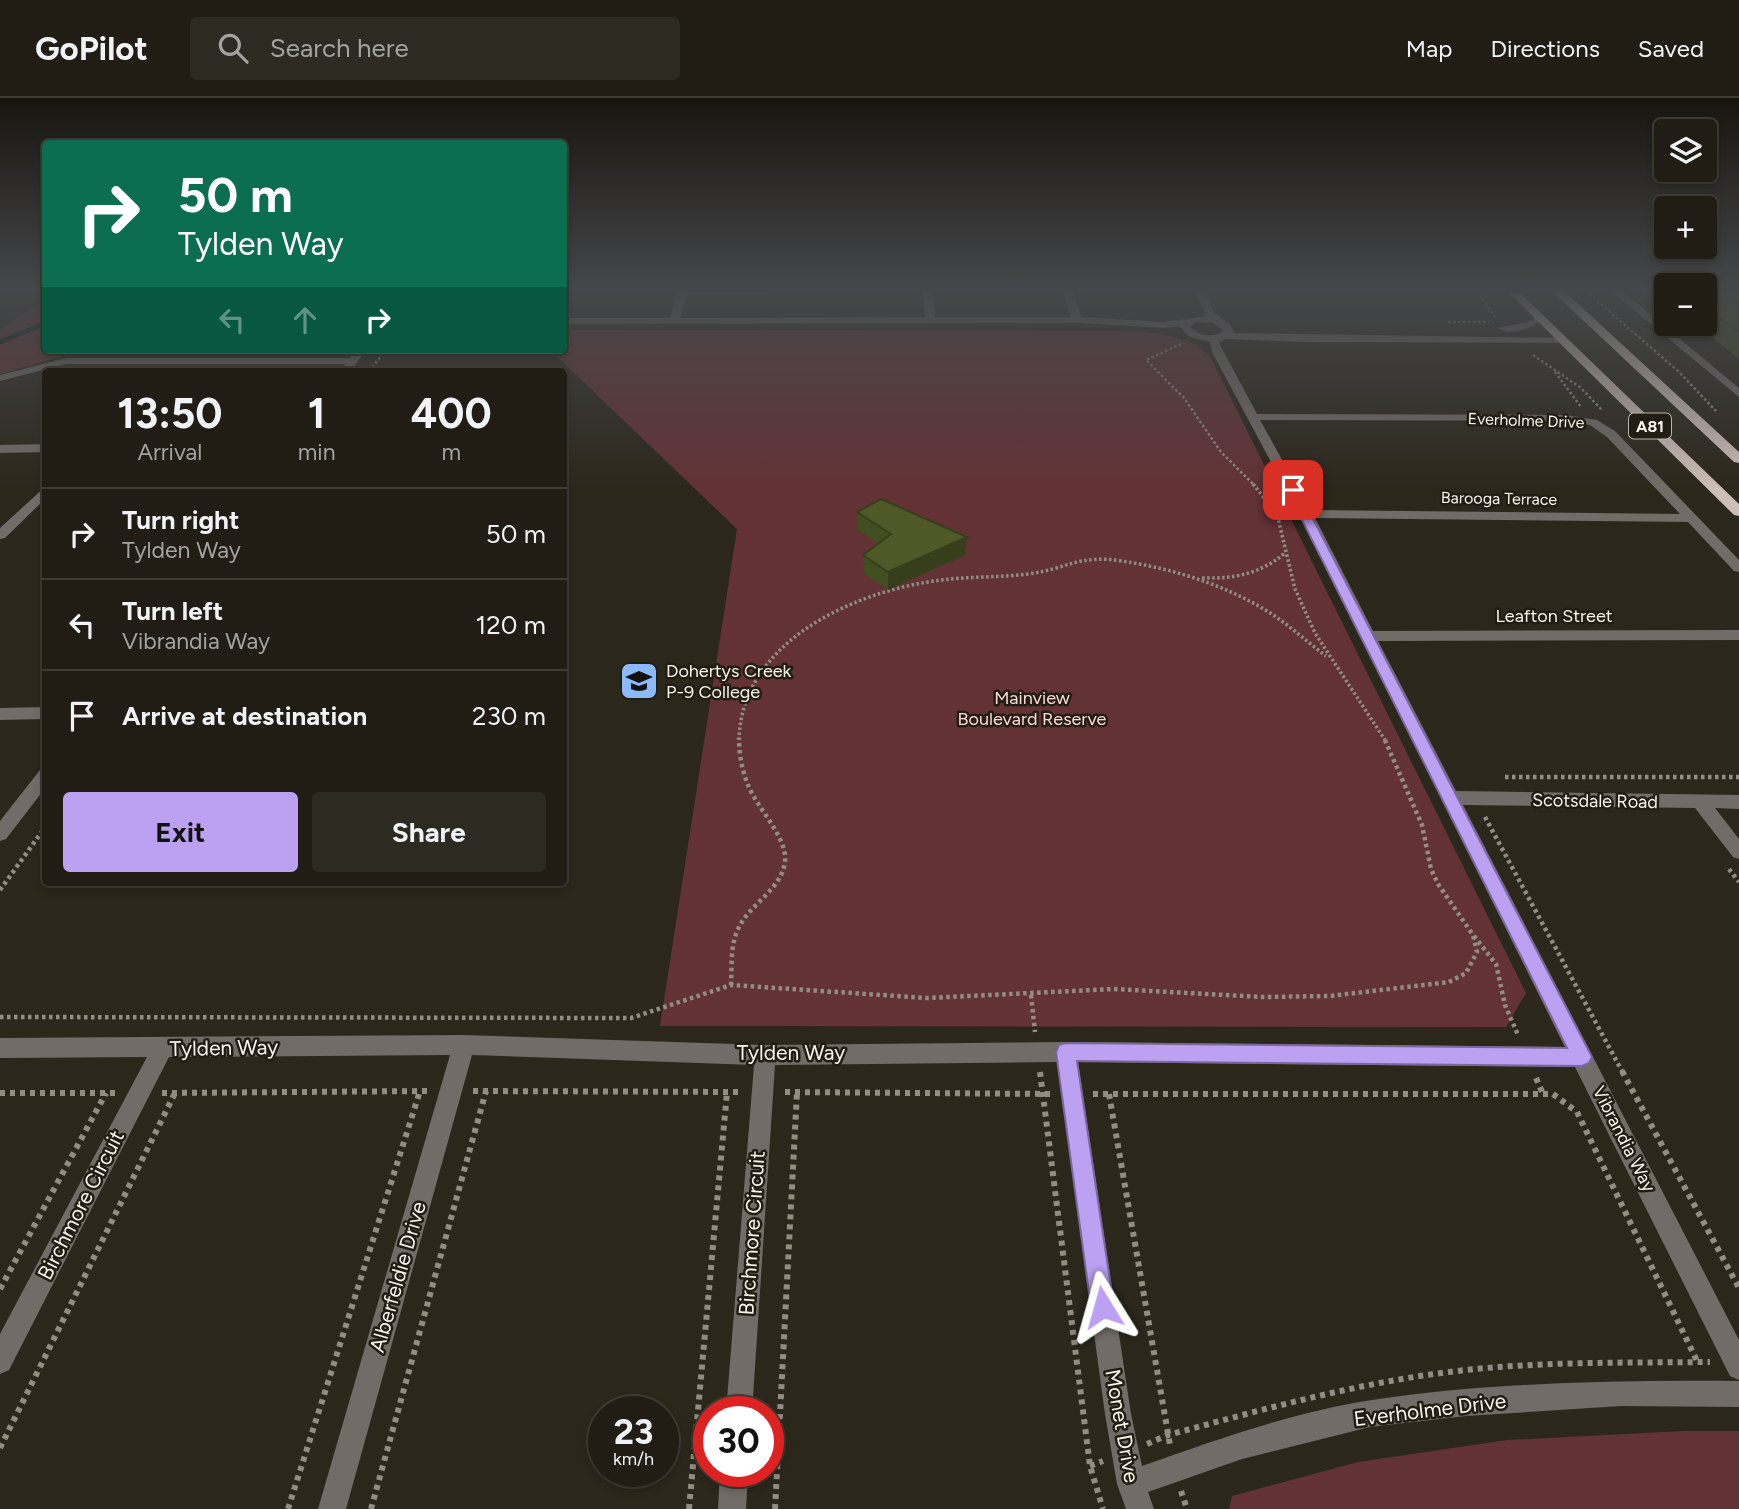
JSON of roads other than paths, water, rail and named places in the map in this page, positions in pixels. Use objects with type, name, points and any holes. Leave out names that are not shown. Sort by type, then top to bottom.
[{"type":"highway","name":"A81","points":[[1579,357],[1739,512]]},
{"type":"highway","name":"A81","points":[[1629,357],[1739,459]]},
{"type":"street","name":"Vibrandia Way","points":[[1226,357],[1253,418],[1306,514],[1739,1367]]},
{"type":"street","points":[[1695,357],[1739,394]]},
{"type":"street","points":[[0,378],[66,361],[349,366]]},
{"type":"street","points":[[170,368],[177,361]]},
{"type":"street","name":"Everholme Drive","points":[[1253,418],[1581,419],[1597,424],[1611,434],[1739,568]]},
{"type":"street","points":[[0,449],[42,449]]},
{"type":"street","points":[[0,535],[42,494]]},
{"type":"street","name":"Barooga Terrace","points":[[1306,514],[1691,518]]},
{"type":"street","name":"Leafton Street","points":[[1368,636],[1739,635]]},
{"type":"street","points":[[0,714],[42,713]]},
{"type":"street","points":[[0,834],[42,779]]},
{"type":"street","name":"Scotsdale Road","points":[[1451,798],[1739,802]]},
{"type":"street","points":[[1701,803],[1739,852]]},
{"type":"street","name":"Tylden Way","points":[[0,1048],[464,1045],[765,1055],[1066,1052],[1582,1057]]},
{"type":"street","name":"Alberfeldie Drive","points":[[332,1509],[464,1045]]},
{"type":"street","name":"Birchmore Circuit","points":[[0,1361],[162,1049]]},
{"type":"street","name":"Monet Drive","points":[[1066,1052],[1130,1484],[1140,1509]]},
{"type":"street","name":"Birchmore Circuit","points":[[740,1396],[765,1055]]},
{"type":"street","name":"Everholme Drive","points":[[1130,1484],[1242,1446],[1370,1414],[1466,1403],[1608,1394],[1739,1394]]},
{"type":"street","points":[[732,1509],[733,1487]]},
{"type":"place","name":"Dohertys Creek P-9 College","points":[[639,681]]},
{"type":"park label","name":"Mainview Boulevard Reserve","points":[[1032,708]]}]
